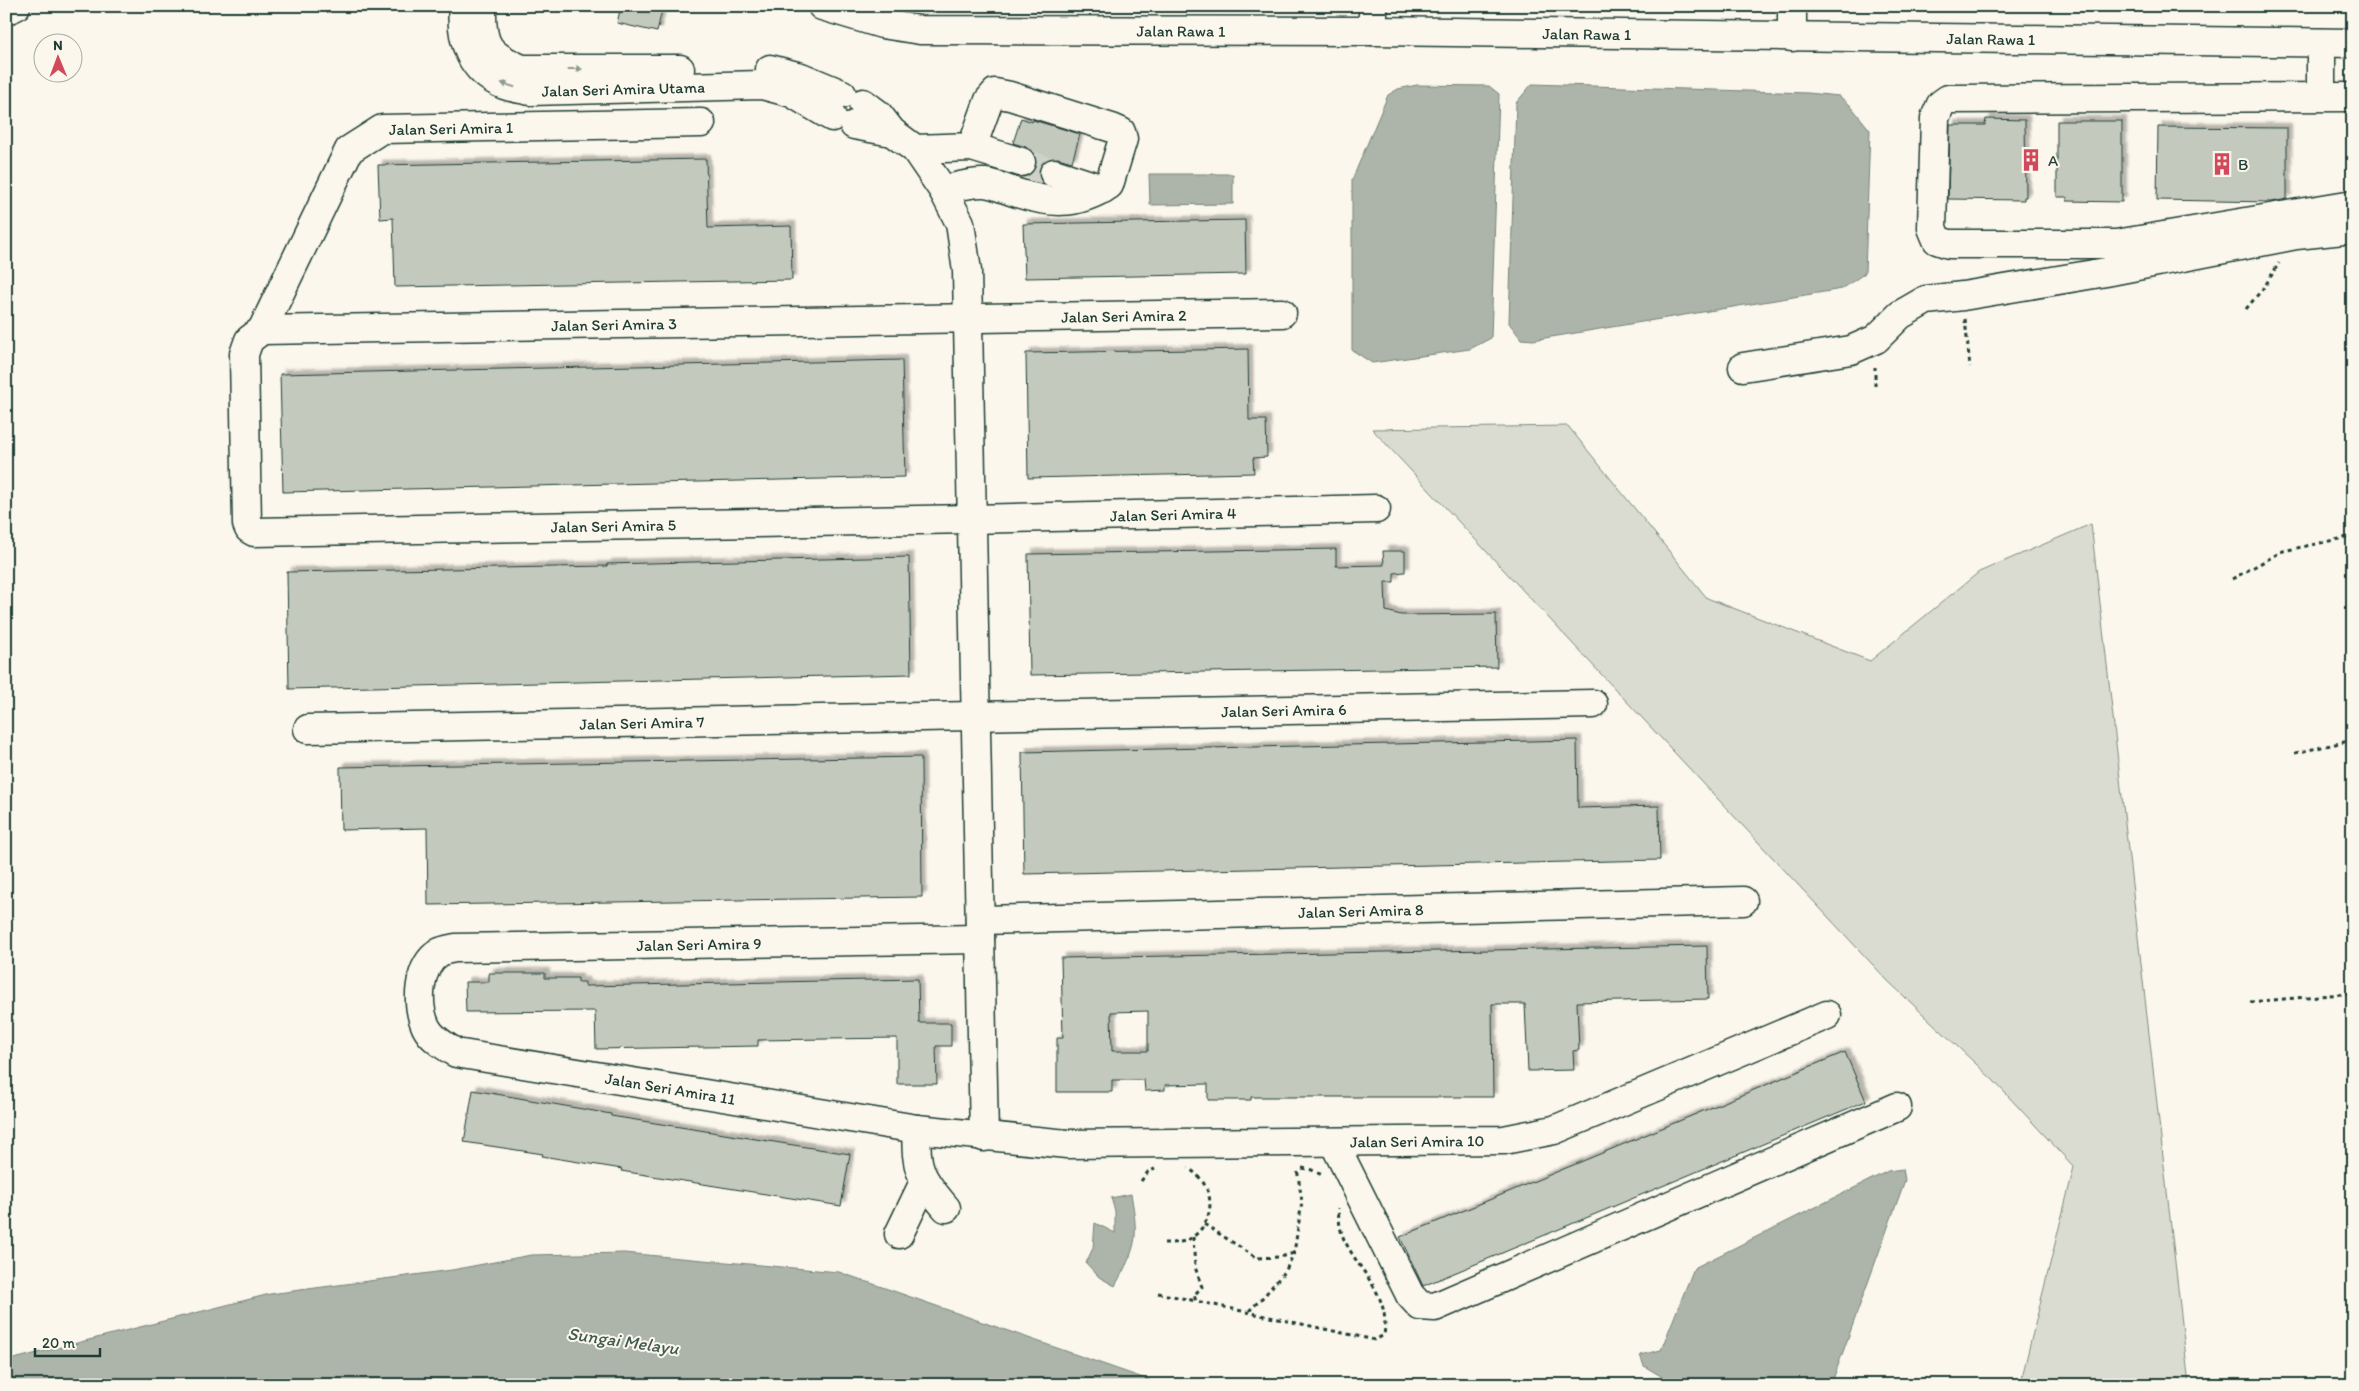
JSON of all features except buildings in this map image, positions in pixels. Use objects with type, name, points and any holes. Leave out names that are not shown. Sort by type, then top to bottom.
[{"type":"street","points":[[6,11],[16,6]]},
{"type":"street","name":"Jalan Seri Amira Utama","points":[[463,6],[461,23],[468,53],[482,71],[504,85],[530,91],[762,84],[792,94],[838,105]]},
{"type":"street","name":"Jalan Seri Amira Utama","points":[[482,6],[481,28],[488,49],[504,61],[522,69],[765,68],[801,77],[838,105],[892,132],[915,149],[943,190],[960,223],[967,271],[984,1137]]},
{"type":"street","name":"Jalan Rawa 1","points":[[822,6],[882,24],[920,30],[1373,18],[1792,37],[2353,43]]},
{"type":"street","points":[[1792,6],[1792,37]]},
{"type":"street","points":[[2321,43],[2321,96]]},
{"type":"street","points":[[943,190],[975,183],[987,183],[1039,200],[1058,203],[1103,189],[1109,185],[1123,139],[1120,132],[1103,125],[995,93],[989,100],[972,147]]},
{"type":"street","points":[[2353,97],[1948,99],[1937,110],[1935,118],[1933,234],[1942,244],[2116,244],[2353,204]]},
{"type":"street","name":"Jalan Seri Amira 1","points":[[254,532],[249,529],[247,524],[244,354],[248,340],[262,330],[349,150],[382,128],[701,123]]},
{"type":"street","points":[[915,149],[972,147],[1021,162]]},
{"type":"street","points":[[1054,173],[1103,189]]},
{"type":"street","points":[[1743,367],[1851,350],[1876,338],[1900,315],[1926,300],[1963,296],[2296,235],[2340,230]]},
{"type":"street","name":"Jalan Seri Amira 2","points":[[967,317],[1282,313]]},
{"type":"street","name":"Jalan Seri Amira 3","points":[[262,330],[967,317]]},
{"type":"street","name":"Jalan Seri Amira 4","points":[[971,519],[1376,509]]},
{"type":"street","name":"Jalan Seri Amira 5","points":[[254,532],[971,519]]},
{"type":"street","name":"Jalan Seri Amira 6","points":[[975,717],[1593,704]]},
{"type":"street","name":"Jalan Seri Amira 7","points":[[308,729],[975,717]]},
{"type":"street","name":"Jalan Seri Amira 8","points":[[980,929],[1743,901]]},
{"type":"street","name":"Jalan Seri Amira 9","points":[[425,967],[440,952],[455,948],[980,929]]},
{"type":"street","name":"Jalan Seri Amira 11","points":[[425,967],[421,989],[421,1007],[427,1028],[438,1041],[456,1053],[918,1129],[984,1137]]},
{"type":"street","name":"Jalan Seri Amira 10","points":[[984,1137],[1067,1144],[1504,1140],[1554,1130],[1826,1015]]},
{"type":"street","points":[[1334,1143],[1410,1296],[1420,1306],[1434,1307],[1897,1107]]},
{"type":"street","points":[[918,1129],[916,1148],[924,1182],[946,1208]]},
{"type":"street","points":[[899,1234],[924,1182]]},
{"type":"path","points":[[2246,309],[2265,286],[2296,235]]},
{"type":"path","points":[[1963,296],[1970,367]]},
{"type":"path","points":[[2232,579],[2283,551],[2353,536]]},
{"type":"path","points":[[2295,753],[2353,740]]},
{"type":"path","points":[[2250,1002],[2353,993]]},
{"type":"path","points":[[1248,1312],[1265,1296],[1286,1270],[1294,1252],[1302,1202],[1297,1168],[1275,1143]]},
{"type":"path","points":[[1141,1181],[1148,1172],[1161,1167]]},
{"type":"path","points":[[1164,1243],[1179,1243],[1193,1237],[1204,1224],[1210,1209],[1208,1191],[1203,1178],[1189,1168],[1182,1167]]},
{"type":"path","points":[[1297,1168],[1312,1170],[1327,1178]]},
{"type":"path","points":[[1158,1293],[1375,1340],[1384,1335],[1384,1308],[1341,1232],[1338,1207]]},
{"type":"path","points":[[1204,1224],[1257,1258],[1280,1257],[1294,1252]]},
{"type":"path","points":[[1193,1237],[1195,1267],[1202,1287],[1194,1295],[1196,1301]]},
{"type":"shaded area","points":[[1568,426],[1707,598],[1870,661],[1979,572],[2091,524],[2189,1385],[2020,1385],[2074,1167],[1993,1080],[1888,981],[1372,429]]},
{"type":"water","points":[[1532,84],[1808,93],[1839,96],[1850,105],[1870,130],[1865,273],[1842,289],[1533,340],[1521,339],[1509,323],[1516,103]]},
{"type":"water","points":[[1417,85],[1489,86],[1499,94],[1491,338],[1470,349],[1372,363],[1352,350],[1352,180],[1388,95],[1398,89]]},
{"type":"water","points":[[1149,174],[1233,174],[1233,204],[1150,205]]},
{"type":"water","points":[[1903,1169],[1905,1180],[1831,1385],[1676,1385],[1644,1366],[1640,1355],[1661,1350],[1694,1268],[1888,1171]]},
{"type":"water","points":[[1131,1194],[1135,1222],[1134,1242],[1128,1261],[1115,1286],[1099,1277],[1086,1263],[1093,1248],[1095,1223],[1115,1233],[1115,1211],[1111,1198]]},
{"type":"water","name":"Sungai Melayu","points":[[624,1253],[839,1272],[1163,1385],[6,1385],[6,1361],[270,1294],[452,1270],[531,1255]]},
{"type":"tunnel","points":[[1021,162],[1054,173]]},
{"type":"place","name":"A","points":[[2031,160]]},
{"type":"place","name":"B","points":[[2222,164]]}]
